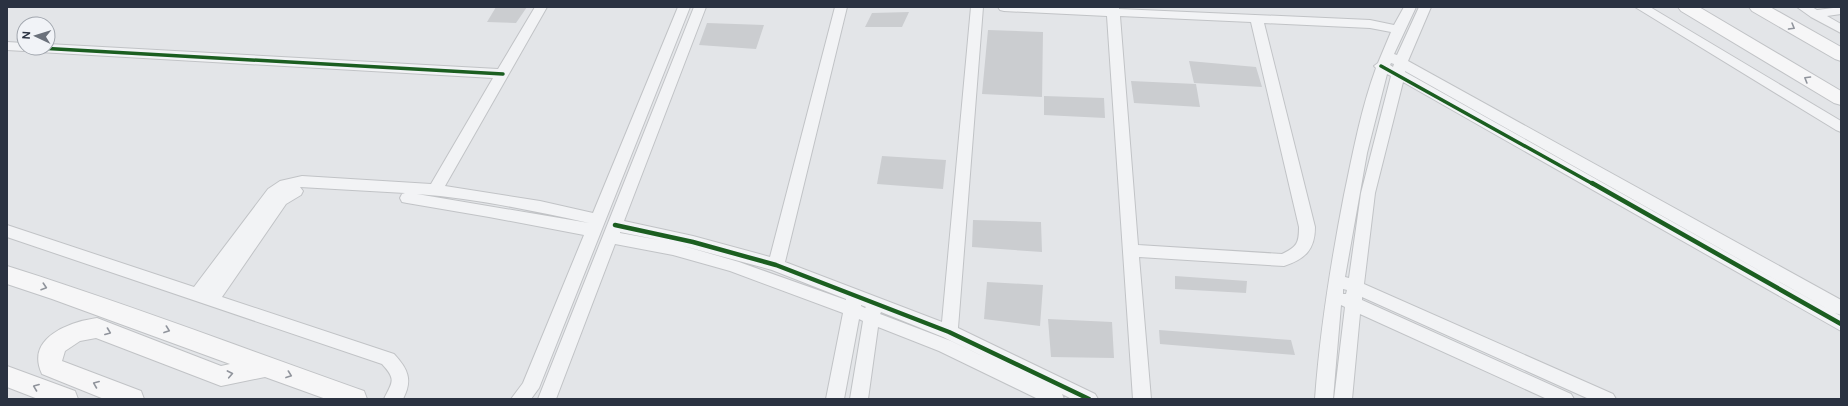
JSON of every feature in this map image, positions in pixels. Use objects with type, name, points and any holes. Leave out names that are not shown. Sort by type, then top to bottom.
[{"type":"main road","points":[[1687,7],[1841,99]]},
{"type":"main road","points":[[1758,7],[1841,55]]},
{"type":"main road","points":[[7,275],[60,292],[355,399]]},
{"type":"main road","points":[[132,399],[51,366],[48,359],[51,352],[60,340],[72,333],[84,328],[97,328],[221,376],[267,366]]},
{"type":"main road","points":[[7,376],[66,399]]},
{"type":"street","points":[[435,190],[541,7]]},
{"type":"street","points":[[520,399],[530,388],[684,7]]},
{"type":"street","points":[[547,399],[700,7]]},
{"type":"street","points":[[776,266],[841,7]]},
{"type":"street","points":[[949,332],[976,7]]},
{"type":"street","points":[[1004,7],[1114,10],[1257,20],[1370,24],[1397,29]]},
{"type":"street","points":[[1324,399],[1336,278],[1358,160],[1384,61],[1397,29],[1410,7]]},
{"type":"street","points":[[1344,399],[1348,343],[1368,193],[1400,68],[1425,7]]},
{"type":"street","points":[[1641,7],[1841,126]]},
{"type":"street","points":[[1803,7],[1828,11],[1839,26]]},
{"type":"street","points":[[1114,10],[1142,399]]},
{"type":"street","points":[[1131,250],[1284,260],[1299,253],[1307,241],[1307,227],[1257,20]]},
{"type":"street","points":[[56,49],[502,74]]},
{"type":"street","points":[[1384,61],[1400,68],[1841,308]]},
{"type":"street","points":[[1400,68],[1841,324]]},
{"type":"street","points":[[204,298],[273,194],[285,185],[302,181],[435,190],[540,208],[596,226]]},
{"type":"street","points":[[204,298],[281,200],[292,192],[306,190],[424,200],[596,226]]},
{"type":"street","points":[[7,231],[388,359],[398,369],[401,381],[398,393],[394,399]]},
{"type":"street","points":[[613,231],[693,242],[776,266],[1033,386],[1056,394],[1089,399]]},
{"type":"street","points":[[613,231],[853,302]]},
{"type":"street","points":[[1336,278],[1354,295],[1565,399]]},
{"type":"street","points":[[1334,295],[1354,295],[1607,399]]},
{"type":"street","points":[[835,399],[853,302]]},
{"type":"street","points":[[873,310],[949,332],[1033,386]]},
{"type":"street","points":[[858,399],[873,310]]},
{"type":"building","points":[[496,7],[527,7],[516,23],[487,22]]},
{"type":"building","points":[[909,12],[902,27],[865,27],[872,13]]},
{"type":"building","points":[[707,23],[764,25],[756,49],[699,45]]},
{"type":"building","points":[[988,30],[1043,32],[1042,97],[982,94]]},
{"type":"building","points":[[1189,61],[1256,67],[1262,87],[1194,83]]},
{"type":"building","points":[[1131,81],[1196,84],[1200,107],[1134,103]]},
{"type":"building","points":[[1044,96],[1104,98],[1105,118],[1044,115]]},
{"type":"building","points":[[882,156],[946,160],[943,189],[877,184]]},
{"type":"building","points":[[973,220],[1041,222],[1042,252],[972,247]]},
{"type":"building","points":[[1175,276],[1247,281],[1246,293],[1175,289]]},
{"type":"building","points":[[987,282],[1043,285],[1040,326],[984,319]]},
{"type":"building","points":[[1048,319],[1112,322],[1114,358],[1051,357]]},
{"type":"building","points":[[1159,330],[1291,340],[1295,355],[1160,344]]},
{"type":"cycle path","points":[[56,49],[503,74]]},
{"type":"cycle path","points":[[1381,66],[1398,74],[1841,324]]},
{"type":"cycle path","points":[[615,225],[693,242],[776,265],[949,332],[1089,399]]}]
